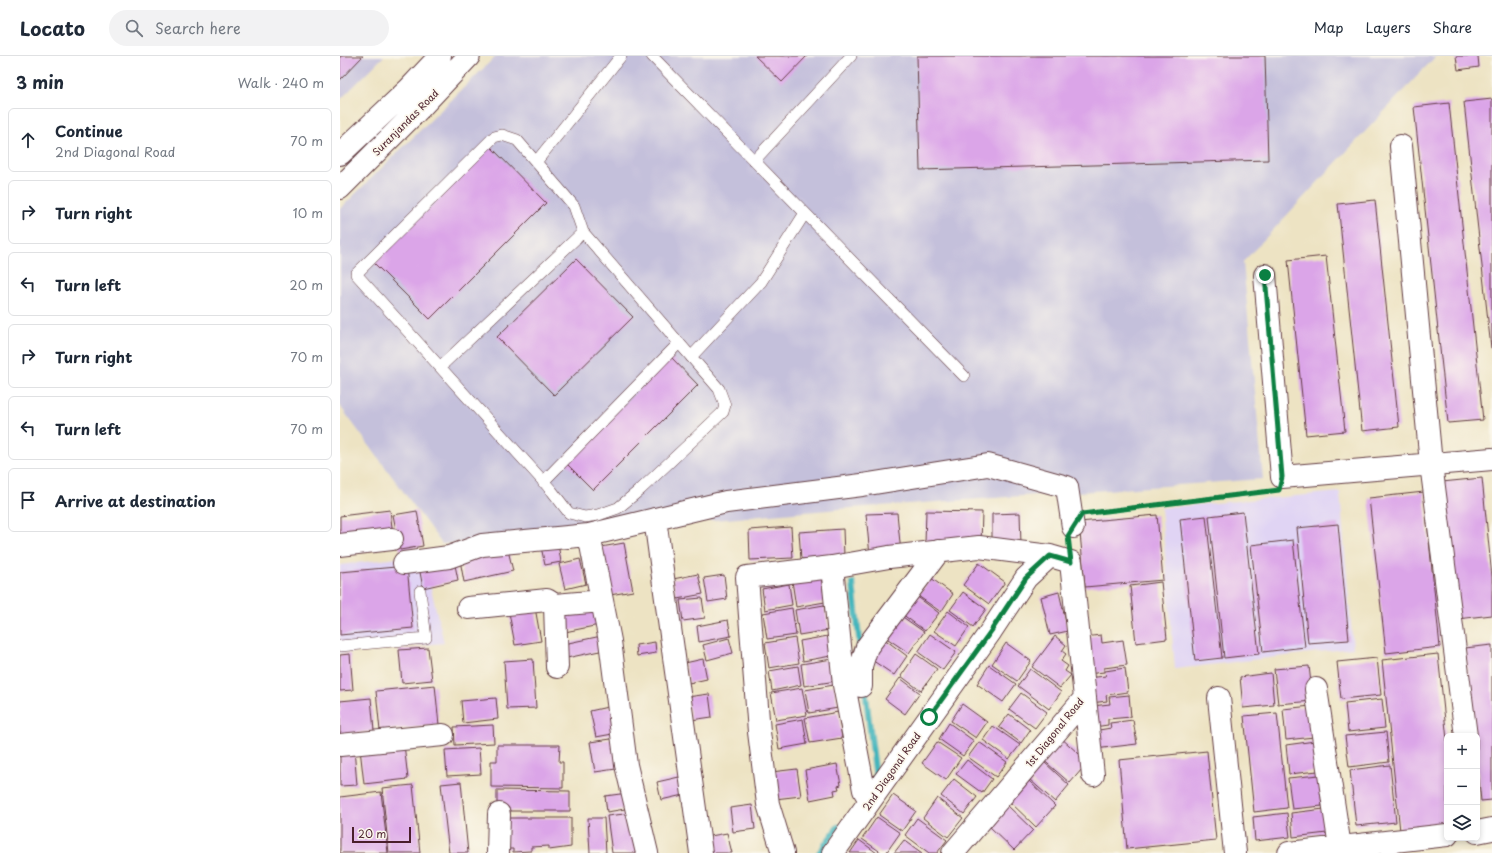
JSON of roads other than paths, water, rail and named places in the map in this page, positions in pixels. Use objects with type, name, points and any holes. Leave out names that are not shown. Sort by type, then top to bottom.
[{"type":"street","name":"Suranjandas Road","points":[[340,154],[440,56]]},
{"type":"street","name":"Suranjandas Road","points":[[340,188],[420,108],[469,56]]},
{"type":"street","points":[[1401,146],[1431,464],[1466,733]]},
{"type":"street","points":[[1265,275],[1282,477],[1492,459]]},
{"type":"street","points":[[404,563],[448,557],[482,545],[589,535],[726,502],[862,485],[988,465],[1067,487],[1073,528]]},
{"type":"street","points":[[655,519],[701,853]]},
{"type":"street","points":[[589,535],[610,642],[626,765],[647,853]]},
{"type":"street","points":[[340,545],[392,539]]},
{"type":"street","points":[[783,853],[768,804],[759,732],[747,577],[832,567],[889,556],[978,547],[1050,556]]},
{"type":"street","points":[[861,686],[861,666],[867,647],[939,551]]},
{"type":"street","name":"1st Diagonal Road","points":[[961,848],[1085,698],[1071,562],[1050,556]]},
{"type":"street","name":"2nd Diagonal Road","points":[[833,853],[867,795],[991,631],[1026,578],[1050,556]]},
{"type":"street","points":[[832,567],[844,685],[867,795]]},
{"type":"street","points":[[468,608],[547,600],[555,605],[602,601]]},
{"type":"street","points":[[555,605],[557,667]]},
{"type":"street","points":[[1316,689],[1340,847]]},
{"type":"street","points":[[1085,698],[1093,774]]},
{"type":"street","points":[[1219,698],[1235,853]]},
{"type":"street","points":[[340,745],[443,734]]},
{"type":"street","points":[[498,853],[499,814]]},
{"type":"street","points":[[1289,853],[1340,847],[1370,848],[1444,836]]},
{"type":"lane","points":[[536,162],[621,56]]},
{"type":"lane","points":[[652,56],[964,376]]},
{"type":"lane","points":[[754,161],[852,56]]},
{"type":"lane","points":[[502,135],[517,140],[574,206],[583,232],[719,389],[725,404],[723,412],[641,489],[618,508],[598,515],[585,517],[569,513],[544,482],[356,274],[494,136],[502,135]]},
{"type":"lane","points":[[691,357],[761,282],[805,213]]},
{"type":"lane","points":[[440,367],[583,232]]},
{"type":"lane","points":[[544,482],[679,343]]},
{"type":"lane","points":[[340,646],[426,638],[420,591]]},
{"type":"waterway","points":[[853,583],[860,647]]},
{"type":"waterway","points":[[865,688],[876,778],[873,781]]},
{"type":"waterway","points":[[819,853],[838,827]]}]
